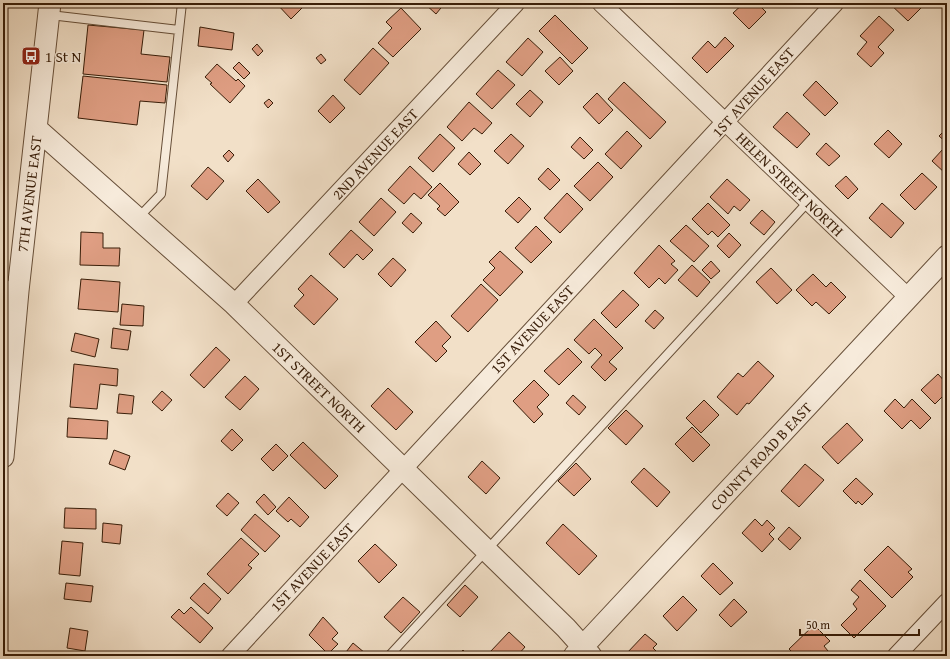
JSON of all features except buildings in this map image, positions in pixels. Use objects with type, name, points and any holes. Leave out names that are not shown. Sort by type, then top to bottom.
[{"type":"street","name":"2ND AVENUE EAST","points":[[234,304],[516,3]]},
{"type":"street","name":"HELEN STREET NORTH","points":[[601,3],[909,298]]},
{"type":"street","name":"1ST AVENUE EAST","points":[[230,656],[403,468],[726,123],[834,3]]},
{"type":"street","name":"7TH AVENUE EAST","points":[[3,458],[10,290],[37,129],[50,9]]},
{"type":"street","name":"1ST STREET NORTH","points":[[37,129],[234,304],[487,551],[582,653]]},
{"type":"street","name":"COUNTY ROAD B EAST","points":[[582,653],[947,256]]},
{"type":"street","points":[[896,656],[947,602]]},
{"type":"lane","points":[[138,219],[161,194],[182,3]]},
{"type":"lane","points":[[50,9],[179,30]]},
{"type":"lane","points":[[390,656],[808,202]]},
{"type":"place","name":"1 St N","points":[[31,56]]}]
